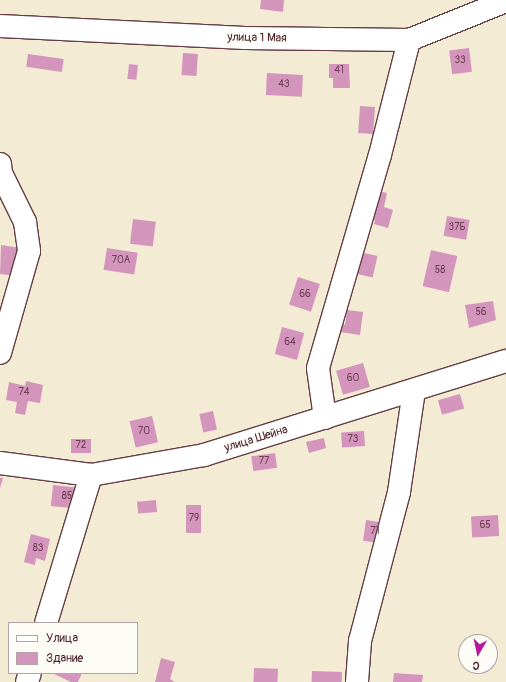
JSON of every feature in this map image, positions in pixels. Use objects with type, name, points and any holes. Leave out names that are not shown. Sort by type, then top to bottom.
[{"type":"street","name":"улица 1 Мая","points":[[0,26],[245,38],[409,40],[506,1]]},
{"type":"street","points":[[325,418],[318,368],[380,155],[409,40]]},
{"type":"street","points":[[0,164],[1,174],[25,222],[29,251],[0,353]]},
{"type":"street","name":"улица Шейна","points":[[0,463],[91,475],[204,455],[506,361]]},
{"type":"street","points":[[357,682],[360,641],[398,492],[414,390]]},
{"type":"street","points":[[46,622],[91,475]]},
{"type":"building","points":[[261,0],[284,0],[283,12],[260,9]]},
{"type":"building","points":[[469,48],[472,72],[452,74],[449,50]]},
{"type":"building","points":[[183,53],[198,54],[196,76],[181,75]]},
{"type":"building","points":[[28,54],[64,59],[62,72],[26,67]]},
{"type":"building","points":[[129,64],[138,65],[136,80],[127,79]]},
{"type":"building","points":[[329,64],[349,64],[350,88],[333,88],[333,78],[329,78]]},
{"type":"building","points":[[267,73],[303,75],[302,97],[266,95]]},
{"type":"building","points":[[360,106],[375,107],[373,134],[358,133]]},
{"type":"building","points":[[377,191],[387,193],[384,207],[393,210],[388,228],[374,224],[375,220],[370,219]]},
{"type":"building","points":[[447,216],[470,220],[466,240],[444,236]]},
{"type":"building","points":[[133,219],[156,222],[153,247],[130,244]]},
{"type":"building","points":[[1,245],[21,248],[16,276],[0,274]]},
{"type":"building","points":[[107,248],[138,253],[134,275],[104,270]]},
{"type":"building","points":[[431,250],[457,256],[449,292],[423,286]]},
{"type":"building","points":[[360,252],[378,256],[373,277],[355,273]]},
{"type":"building","points":[[298,277],[320,284],[311,312],[289,305]]},
{"type":"building","points":[[493,301],[496,320],[469,328],[465,305]]},
{"type":"building","points":[[347,310],[363,312],[360,335],[340,332],[341,324],[345,325]]},
{"type":"building","points":[[282,327],[304,333],[297,360],[275,354]]},
{"type":"building","points":[[363,363],[370,387],[343,395],[336,371]]},
{"type":"building","points":[[26,381],[43,385],[40,403],[28,401],[25,415],[15,413],[17,402],[6,400],[9,382],[25,386]]},
{"type":"building","points":[[460,394],[464,408],[442,415],[438,400]]},
{"type":"building","points":[[213,411],[217,430],[203,432],[199,414]]},
{"type":"building","points":[[152,416],[158,442],[136,447],[130,421]]},
{"type":"building","points":[[364,431],[365,446],[342,448],[341,433]]},
{"type":"building","points":[[324,438],[326,448],[309,453],[306,442]]},
{"type":"building","points":[[71,439],[91,439],[91,453],[71,453]]},
{"type":"building","points":[[275,453],[277,468],[253,471],[251,456]]},
{"type":"building","points":[[0,478],[3,478],[0,488]]},
{"type":"building","points":[[53,485],[83,488],[81,509],[51,506]]},
{"type":"building","points":[[156,500],[157,512],[138,514],[137,502]]},
{"type":"building","points":[[186,505],[201,505],[201,533],[186,533]]},
{"type":"building","points":[[498,515],[499,536],[472,537],[471,516]]},
{"type":"building","points":[[366,520],[387,523],[384,544],[363,541]]},
{"type":"building","points":[[31,534],[50,539],[45,561],[36,558],[35,565],[24,562]]},
{"type":"building","points":[[161,658],[175,662],[170,679],[175,682],[155,682]]},
{"type":"building","points":[[254,668],[278,669],[278,682],[254,682]]},
{"type":"building","points":[[312,671],[342,672],[342,682],[312,682]]},
{"type":"building","points":[[394,673],[423,675],[422,682],[393,682]]},
{"type":"building","points":[[54,674],[82,674],[78,682],[71,682]]}]
